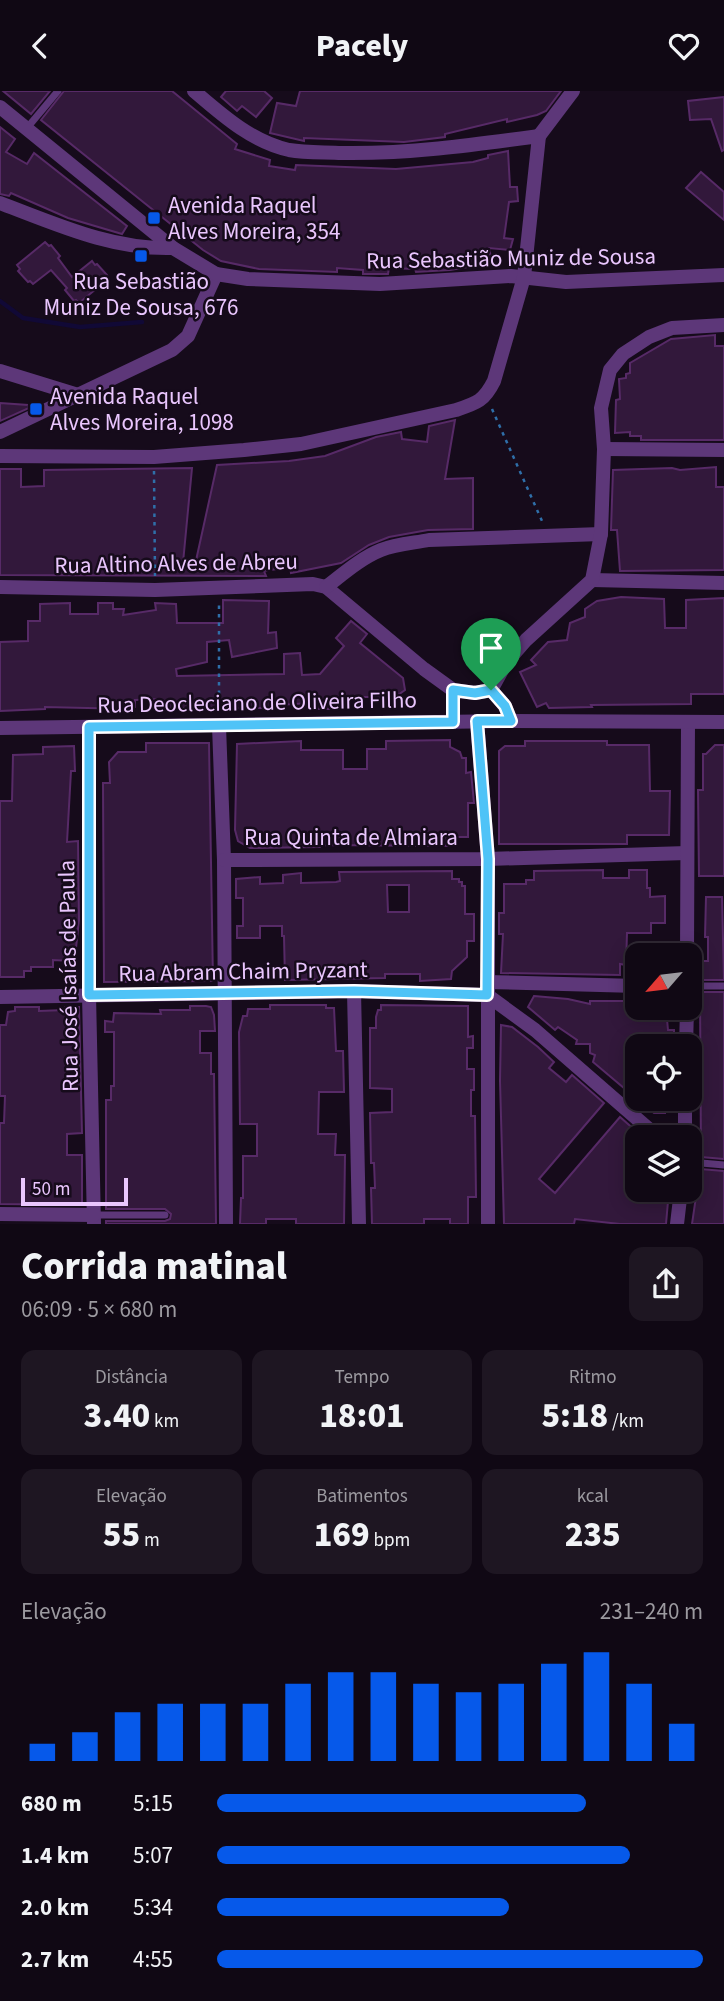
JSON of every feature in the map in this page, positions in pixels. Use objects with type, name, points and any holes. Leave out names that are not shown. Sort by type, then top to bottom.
[{"type":"street","points":[[194,91],[224,117],[255,137],[288,149],[383,154],[431,151],[539,136]]},
{"type":"street","points":[[0,456],[154,457],[301,443],[456,410],[486,396],[494,381],[524,277],[539,136],[573,91]]},
{"type":"street","points":[[0,107],[173,248],[216,274],[188,336],[172,350],[0,432]]},
{"type":"street","points":[[0,203],[114,242],[142,248],[173,248]]},
{"type":"street","name":"Rua Sebastião Muniz de Sousa","points":[[216,274],[248,279],[380,284],[524,277],[566,282],[724,275]]},
{"type":"street","points":[[491,690],[506,663],[526,640],[592,580],[601,534],[604,449],[601,408],[610,370],[623,355],[649,337],[672,328],[724,325]]},
{"type":"street","points":[[0,371],[78,395]]},
{"type":"street","points":[[604,449],[724,450]]},
{"type":"street","points":[[326,587],[361,561],[383,549],[429,540],[601,534]]},
{"type":"street","points":[[592,580],[724,583]]},
{"type":"street","name":"Rua Altino Alves de Abreu","points":[[0,587],[155,590],[313,584],[326,587],[453,690]]},
{"type":"street","points":[[453,722],[453,690],[475,693],[491,690]]},
{"type":"street","points":[[491,690],[505,706],[511,721]]},
{"type":"street","points":[[477,721],[488,859],[488,1224]]},
{"type":"street","name":"Rua Deocleciano de Oliveira Filho","points":[[0,728],[477,721],[724,722]]},
{"type":"street","points":[[687,943],[688,723]]},
{"type":"street","points":[[219,726],[226,992],[226,1224]]},
{"type":"street","name":"Rua José Isaías de Paula","points":[[89,727],[89,995],[94,1219]]},
{"type":"street","name":"Rua Quinta de Almiara","points":[[224,860],[488,859],[687,853]]},
{"type":"street","name":"Rua Abram Chaim Pryzant","points":[[0,997],[625,986]]},
{"type":"street","points":[[487,989],[644,1125]]},
{"type":"street","points":[[354,991],[359,1224]]},
{"type":"street","points":[[677,1224],[680,1202]]},
{"type":"street","points":[[0,1214],[94,1219]]},
{"type":"lane","points":[[26,129],[58,91]]},
{"type":"lane","points":[[702,986],[724,986]]},
{"type":"lane","points":[[702,1162],[724,1165]]},
{"type":"lane","points":[[94,1219],[165,1215]]},
{"type":"path","points":[[486,396],[548,536]]},
{"type":"path","points":[[154,457],[155,561]]},
{"type":"path","points":[[218,695],[219,588]]},
{"type":"building","points":[[3,91],[50,91],[31,114]]},
{"type":"building","points":[[64,91],[172,91],[237,144],[235,149],[270,160],[269,166],[295,170],[296,165],[396,169],[473,162],[488,158],[488,155],[508,151],[510,187],[517,187],[518,201],[509,202],[504,238],[513,239],[510,250],[489,248],[492,263],[416,272],[415,269],[389,268],[388,274],[363,274],[363,270],[337,268],[337,272],[259,269],[221,261],[203,250],[41,120]]},
{"type":"building","points":[[226,91],[264,91],[272,98],[256,117],[242,106],[237,111],[221,97]]},
{"type":"building","points":[[300,91],[561,91],[546,111],[537,115],[507,122],[507,119],[445,134],[445,137],[404,142],[304,138],[304,141],[270,133],[277,103],[296,106]]},
{"type":"building","points":[[724,97],[722,151],[711,119],[690,120],[688,101]]},
{"type":"building","points":[[0,127],[15,139],[6,152],[27,164],[34,153],[127,226],[122,234],[68,218],[11,193],[9,196],[0,194]]},
{"type":"building","points":[[701,172],[724,192],[724,220],[686,188]]},
{"type":"building","points":[[45,242],[60,256],[58,258],[72,277],[92,261],[107,275],[104,277],[107,280],[79,303],[74,301],[65,290],[67,288],[51,270],[33,284],[28,282],[18,271],[20,269],[17,265]]},
{"type":"building","points":[[715,335],[715,346],[724,346],[724,440],[641,440],[641,436],[630,436],[630,432],[615,433],[616,400],[620,399],[619,379],[626,378],[626,374],[630,373],[630,363],[671,339]]},
{"type":"building","points":[[0,403],[28,405],[29,408],[0,421]]},
{"type":"building","points":[[455,420],[445,479],[473,478],[473,529],[428,530],[389,537],[369,545],[341,563],[291,573],[290,567],[264,571],[266,576],[0,575],[0,469],[21,469],[21,487],[44,486],[44,470],[192,468],[183,563],[195,565],[217,465],[325,456],[376,437],[401,432],[402,439],[427,442],[429,426]]},
{"type":"building","points":[[716,467],[716,487],[724,487],[724,570],[620,571],[617,530],[611,530],[613,470]]},
{"type":"building","points":[[621,597],[664,599],[665,628],[686,628],[686,600],[724,598],[724,694],[691,694],[691,704],[549,708],[546,703],[537,707],[520,672],[536,665],[531,660],[548,642],[567,640],[570,623],[585,617],[585,609],[597,601]]},
{"type":"building","points":[[223,600],[269,601],[268,633],[276,632],[277,648],[232,657],[229,640],[207,642],[207,662],[176,669],[177,676],[284,674],[284,654],[300,653],[302,675],[320,674],[344,646],[336,638],[351,621],[367,634],[360,643],[403,678],[405,690],[395,697],[342,697],[342,709],[310,709],[310,703],[278,705],[277,708],[160,708],[160,699],[135,700],[135,707],[130,709],[45,707],[0,711],[0,642],[28,641],[28,621],[40,621],[40,604],[70,603],[70,614],[98,614],[98,603],[113,603],[113,609],[124,609],[123,615],[156,610],[155,603],[176,604],[177,623],[223,623]]},
{"type":"building","points":[[450,740],[450,747],[460,752],[462,758],[466,758],[466,773],[471,772],[474,803],[468,803],[468,837],[454,837],[454,846],[320,845],[250,848],[238,841],[235,830],[237,744],[301,741],[301,750],[343,750],[343,769],[367,769],[367,749],[386,749],[386,741]]},
{"type":"building","points":[[525,741],[607,741],[607,745],[649,745],[650,791],[670,791],[669,835],[627,835],[627,844],[499,844],[499,751],[505,746],[525,746]]},
{"type":"building","points":[[146,743],[209,743],[213,981],[104,982],[103,783],[110,783],[109,762],[118,752],[146,752]]},
{"type":"building","points":[[715,745],[724,745],[724,876],[699,876],[698,790],[703,790],[703,754]]},
{"type":"building","points":[[74,746],[75,771],[71,771],[67,842],[78,841],[79,920],[76,948],[71,948],[71,961],[53,960],[53,967],[31,967],[31,971],[24,971],[24,977],[0,977],[0,801],[12,801],[13,755],[43,754],[43,747]]},
{"type":"building","points":[[603,870],[603,878],[629,878],[629,870],[647,870],[650,897],[665,896],[665,923],[651,923],[651,933],[627,933],[625,965],[620,964],[620,975],[501,973],[503,934],[499,934],[499,913],[504,913],[504,884],[526,884],[526,880],[534,880],[534,871]]},
{"type":"building","points":[[452,871],[452,879],[459,879],[462,886],[465,886],[465,914],[474,914],[474,941],[467,941],[467,957],[452,971],[451,979],[420,981],[420,974],[385,974],[385,978],[285,980],[282,926],[260,926],[260,938],[237,938],[237,926],[243,926],[243,898],[236,898],[236,879],[260,877],[260,884],[283,883],[283,875],[301,873],[301,883],[336,882],[340,881],[339,872]],"holes":[[[387,885],[409,885],[409,912],[388,912]]]},
{"type":"building","points":[[706,897],[722,897],[724,980],[702,980],[702,961],[708,961],[708,937],[705,937]]},
{"type":"building","points":[[702,992],[724,992],[724,1159],[702,1157]]},
{"type":"building","points":[[534,996],[590,1004],[590,1001],[625,1001],[625,1020],[667,1020],[668,1030],[674,1030],[674,1034],[625,1034],[625,1089],[593,1062],[595,1055],[590,1053],[590,1044],[576,1044],[577,1040],[558,1027],[555,1030],[528,1007]]},
{"type":"building","points":[[270,1005],[326,1005],[326,1008],[334,1008],[336,1051],[343,1051],[344,1092],[319,1092],[318,1134],[336,1134],[335,1155],[345,1155],[344,1224],[296,1224],[296,1219],[266,1219],[266,1224],[240,1224],[243,1156],[257,1156],[257,1124],[240,1124],[239,1032],[243,1016],[247,1016],[248,1009],[270,1009]]},
{"type":"building","points":[[381,1005],[468,1006],[468,1037],[473,1036],[473,1048],[467,1048],[467,1069],[474,1069],[471,1116],[475,1116],[476,1197],[468,1197],[468,1224],[450,1224],[450,1219],[424,1219],[424,1224],[372,1224],[371,1188],[375,1188],[374,1163],[371,1163],[370,1113],[392,1112],[392,1089],[370,1088],[370,1028],[376,1028],[376,1017]]},
{"type":"building","points":[[190,1006],[211,1007],[214,1015],[215,1031],[200,1031],[200,1053],[211,1053],[211,1074],[214,1074],[216,1224],[106,1224],[106,1221],[165,1221],[170,1219],[171,1214],[165,1209],[106,1209],[106,1100],[111,1100],[111,1086],[114,1086],[114,1032],[105,1032],[105,1021],[113,1022],[114,1013],[161,1014],[160,1010],[190,1010]]},
{"type":"building","points":[[15,1007],[39,1007],[39,1011],[79,1007],[82,1133],[67,1134],[67,1155],[82,1155],[82,1205],[0,1204],[0,1123],[4,1123],[5,1096],[0,1096],[0,1025],[6,1025],[8,1012],[15,1011]]},
{"type":"building","points":[[501,1025],[512,1027],[538,1047],[554,1062],[549,1068],[566,1082],[572,1075],[604,1103],[539,1179],[555,1193],[620,1117],[629,1125],[625,1125],[625,1202],[668,1202],[666,1224],[620,1224],[575,1219],[574,1224],[504,1224]]},
{"type":"building","points":[[702,1169],[724,1171],[724,1224],[692,1224],[695,1202],[702,1202]]},
{"type":"waterway","points":[[0,301],[23,318],[80,327],[142,322]]},
{"type":"place","name":"Avenida Raquel Alves Moreira, 354","points":[[154,218]]},
{"type":"place","name":"Rua Sebastião Muniz De Sousa, 676","points":[[141,256]]},
{"type":"place","name":"Avenida Raquel Alves Moreira, 1098","points":[[36,409]]},
{"type":"route","points":[[453,690],[475,693],[491,690],[509,712],[511,721],[477,721],[488,859],[487,995],[354,991],[89,995],[89,727],[453,722],[453,690]]}]
